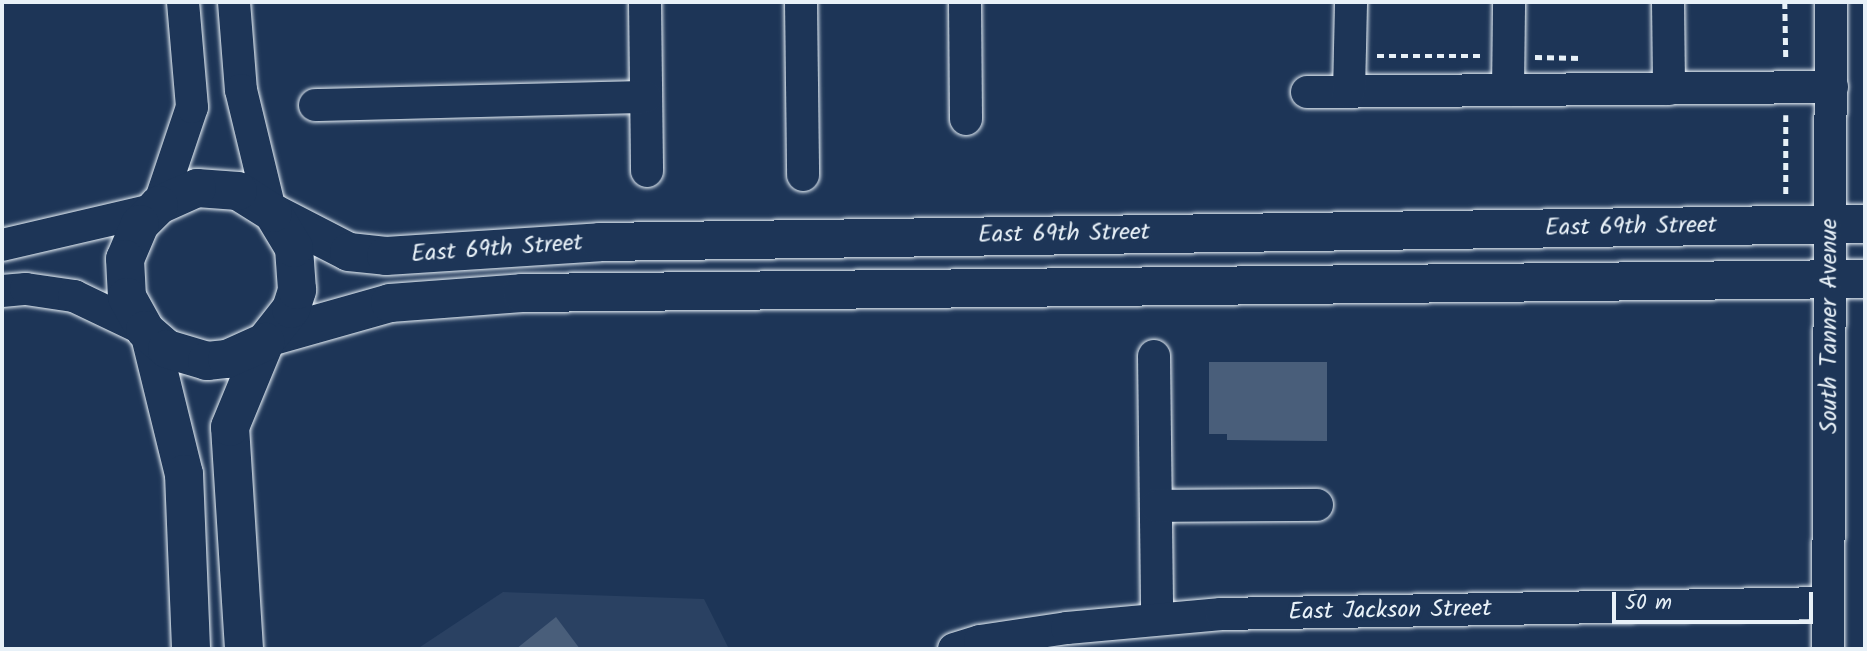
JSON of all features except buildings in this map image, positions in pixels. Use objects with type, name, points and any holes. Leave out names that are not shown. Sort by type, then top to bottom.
[{"type":"main road","points":[[191,649],[184,474],[148,333],[131,306],[124,278],[130,241],[155,207],[187,191],[218,187],[238,191],[272,212],[286,229],[298,269],[291,309],[268,340],[233,411],[229,445],[244,649]]},
{"type":"main road","name":"East 69th Street","points":[[272,212],[349,252],[386,256],[600,242],[1848,224]]},
{"type":"main road","name":"East 69th Street","points":[[268,340],[390,303],[498,294],[1848,278]]},
{"type":"main road","points":[[148,333],[176,353],[207,361],[227,359],[268,340]]},
{"type":"street","points":[[2,245],[155,207],[192,107],[183,2]]},
{"type":"street","points":[[234,2],[241,90],[272,212]]},
{"type":"street","points":[[645,2],[647,172]]},
{"type":"street","points":[[802,2],[803,175]]},
{"type":"street","points":[[965,2],[966,119]]},
{"type":"street","points":[[1349,92],[1351,2]]},
{"type":"street","points":[[1508,90],[1509,2]]},
{"type":"street","points":[[1668,2],[1669,89]]},
{"type":"street","name":"South Tanner Avenue","points":[[1828,649],[1828,603],[1848,278],[1848,224],[1832,87],[1831,2]]},
{"type":"street","points":[[1307,92],[1832,87]]},
{"type":"street","points":[[315,105],[646,97]]},
{"type":"street","points":[[2,291],[26,289],[74,296],[148,333]]},
{"type":"street","points":[[1154,356],[1157,619]]},
{"type":"street","points":[[1156,506],[1317,505]]},
{"type":"street","name":"East Jackson Street","points":[[954,649],[980,641],[1157,619],[1235,614],[1828,603]]},
{"type":"shaded area","points":[[503,592],[704,599],[729,649],[417,649]]}]
